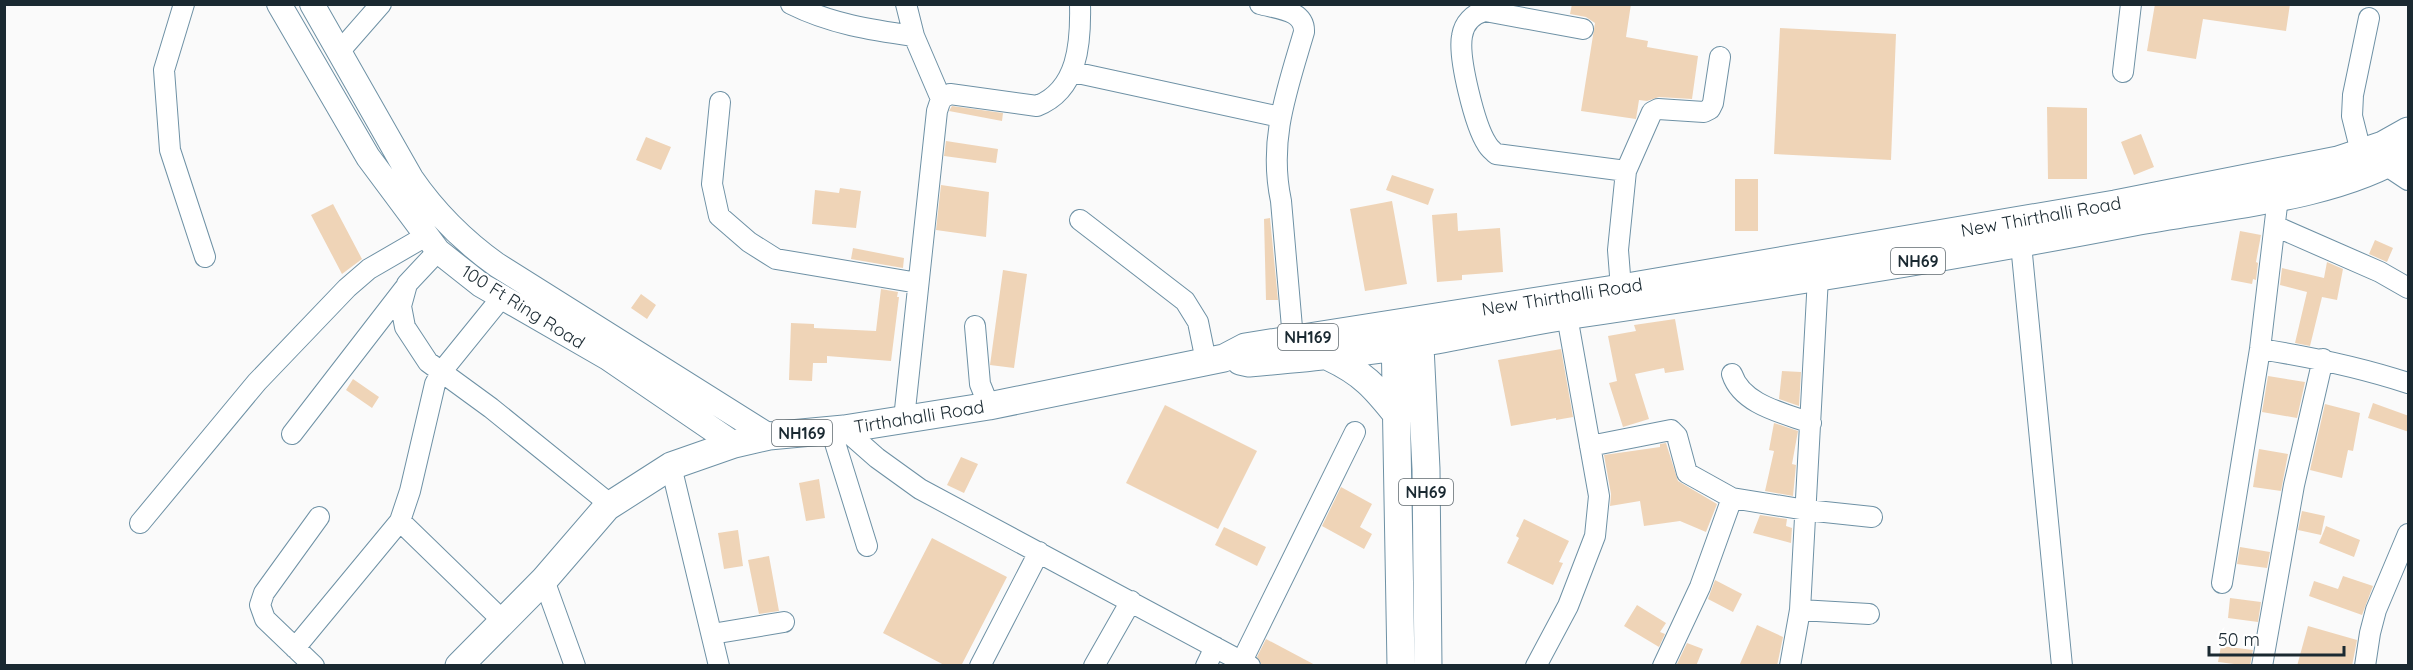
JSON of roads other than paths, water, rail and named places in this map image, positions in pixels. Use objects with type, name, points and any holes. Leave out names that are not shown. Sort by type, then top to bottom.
[{"type":"highway","name":"New Thirthalli Road","points":[[1407,333],[1621,288],[2115,204],[2249,190],[2384,145],[2409,131]]},
{"type":"highway","name":"NH69","points":[[1407,333],[1468,334],[1567,316],[2021,244],[2249,190],[2278,197],[2401,166]]},
{"type":"highway","name":"Tirthahalli Road","points":[[459,666],[544,580],[611,505],[671,466],[734,444],[769,436],[838,429],[989,406],[1215,360],[1245,346],[1293,339],[1407,333]]},
{"type":"highway","name":"NH69","points":[[1407,333],[1422,395],[1426,469],[1428,666]]},
{"type":"highway","name":"NH69","points":[[1401,666],[1398,416],[1407,333]]},
{"type":"highway","name":"NH169","points":[[1215,360],[1249,363],[1329,357],[1407,333]]},
{"type":"highway","points":[[1422,395],[1438,365],[1452,347],[1468,334]]},
{"type":"highway","points":[[1329,357],[1348,366],[1369,381],[1398,416]]},
{"type":"main road","name":"100 Ft Ring Road","points":[[279,4],[368,157],[432,244],[481,285],[608,358],[734,444]]},
{"type":"main road","name":"100 Ft Ring Road","points":[[312,4],[411,178],[429,204],[467,244],[496,265],[769,436]]},
{"type":"street","points":[[184,4],[164,70],[170,150],[205,257]]},
{"type":"street","points":[[339,52],[381,4]]},
{"type":"street","points":[[791,4],[818,17],[865,29],[914,36]]},
{"type":"street","points":[[904,419],[937,111],[941,99],[914,36],[906,4]]},
{"type":"street","points":[[941,99],[950,94],[1037,106],[1048,102],[1060,92],[1073,72],[1081,30],[1080,4]]},
{"type":"street","points":[[1260,4],[1299,15],[1305,23],[1280,117],[1276,151],[1276,179],[1281,201],[1293,339]]},
{"type":"street","points":[[2123,72],[2131,4]]},
{"type":"street","points":[[1583,29],[1485,11],[1475,14],[1467,22],[1462,36],[1464,75],[1487,146],[1497,154],[1626,171]]},
{"type":"street","points":[[2361,152],[2352,116],[2353,95],[2369,18]]},
{"type":"street","points":[[1621,288],[1618,250],[1626,171],[1652,112],[1658,109],[1704,112],[1710,109],[1713,103],[1720,57]]},
{"type":"street","points":[[1073,72],[1280,117]]},
{"type":"street","points":[[720,102],[712,184],[719,216],[749,242],[776,259],[918,283]]},
{"type":"street","points":[[2222,583],[2260,350],[2278,197]]},
{"type":"street","points":[[1080,220],[1185,301],[1198,322],[1215,360]]},
{"type":"street","points":[[2275,226],[2380,272],[2409,288]]},
{"type":"street","points":[[292,434],[407,285],[432,244]]},
{"type":"street","points":[[140,523],[257,382],[347,288],[369,269],[432,244]]},
{"type":"street","points":[[2021,244],[2062,666]]},
{"type":"street","points":[[1790,666],[1800,610],[1818,277]]},
{"type":"street","points":[[407,285],[401,306],[405,327],[428,362],[611,505]]},
{"type":"street","points":[[319,517],[264,593],[260,604],[265,619],[302,659],[400,521],[410,491],[435,384],[442,371],[502,297]]},
{"type":"street","points":[[1536,666],[1568,606],[1595,536],[1599,496],[1567,316]]},
{"type":"street","points":[[975,326],[980,384],[989,406]]},
{"type":"street","points":[[2260,350],[2323,359],[2409,383]]},
{"type":"street","points":[[2262,666],[2294,484],[2323,359]]},
{"type":"street","points":[[1732,374],[1736,384],[1749,398],[1811,423]]},
{"type":"street","points":[[838,429],[867,546]]},
{"type":"street","points":[[838,429],[920,489],[1246,663],[1355,432]]},
{"type":"street","points":[[1590,446],[1671,430],[1677,436],[1687,473],[1732,498],[1806,510],[1872,517]]},
{"type":"street","points":[[671,466],[719,666]]},
{"type":"street","points":[[1663,666],[1700,587],[1732,498]]},
{"type":"street","points":[[400,521],[502,620]]},
{"type":"street","points":[[2365,666],[2376,610],[2404,555],[2409,534]]},
{"type":"street","points":[[980,666],[1040,552]]},
{"type":"street","points":[[544,580],[574,666]]},
{"type":"street","points":[[1094,666],[1131,601]]},
{"type":"street","points":[[1800,610],[1869,614]]},
{"type":"street","points":[[712,634],[784,622]]},
{"type":"street","points":[[1206,666],[1215,647]]}]
